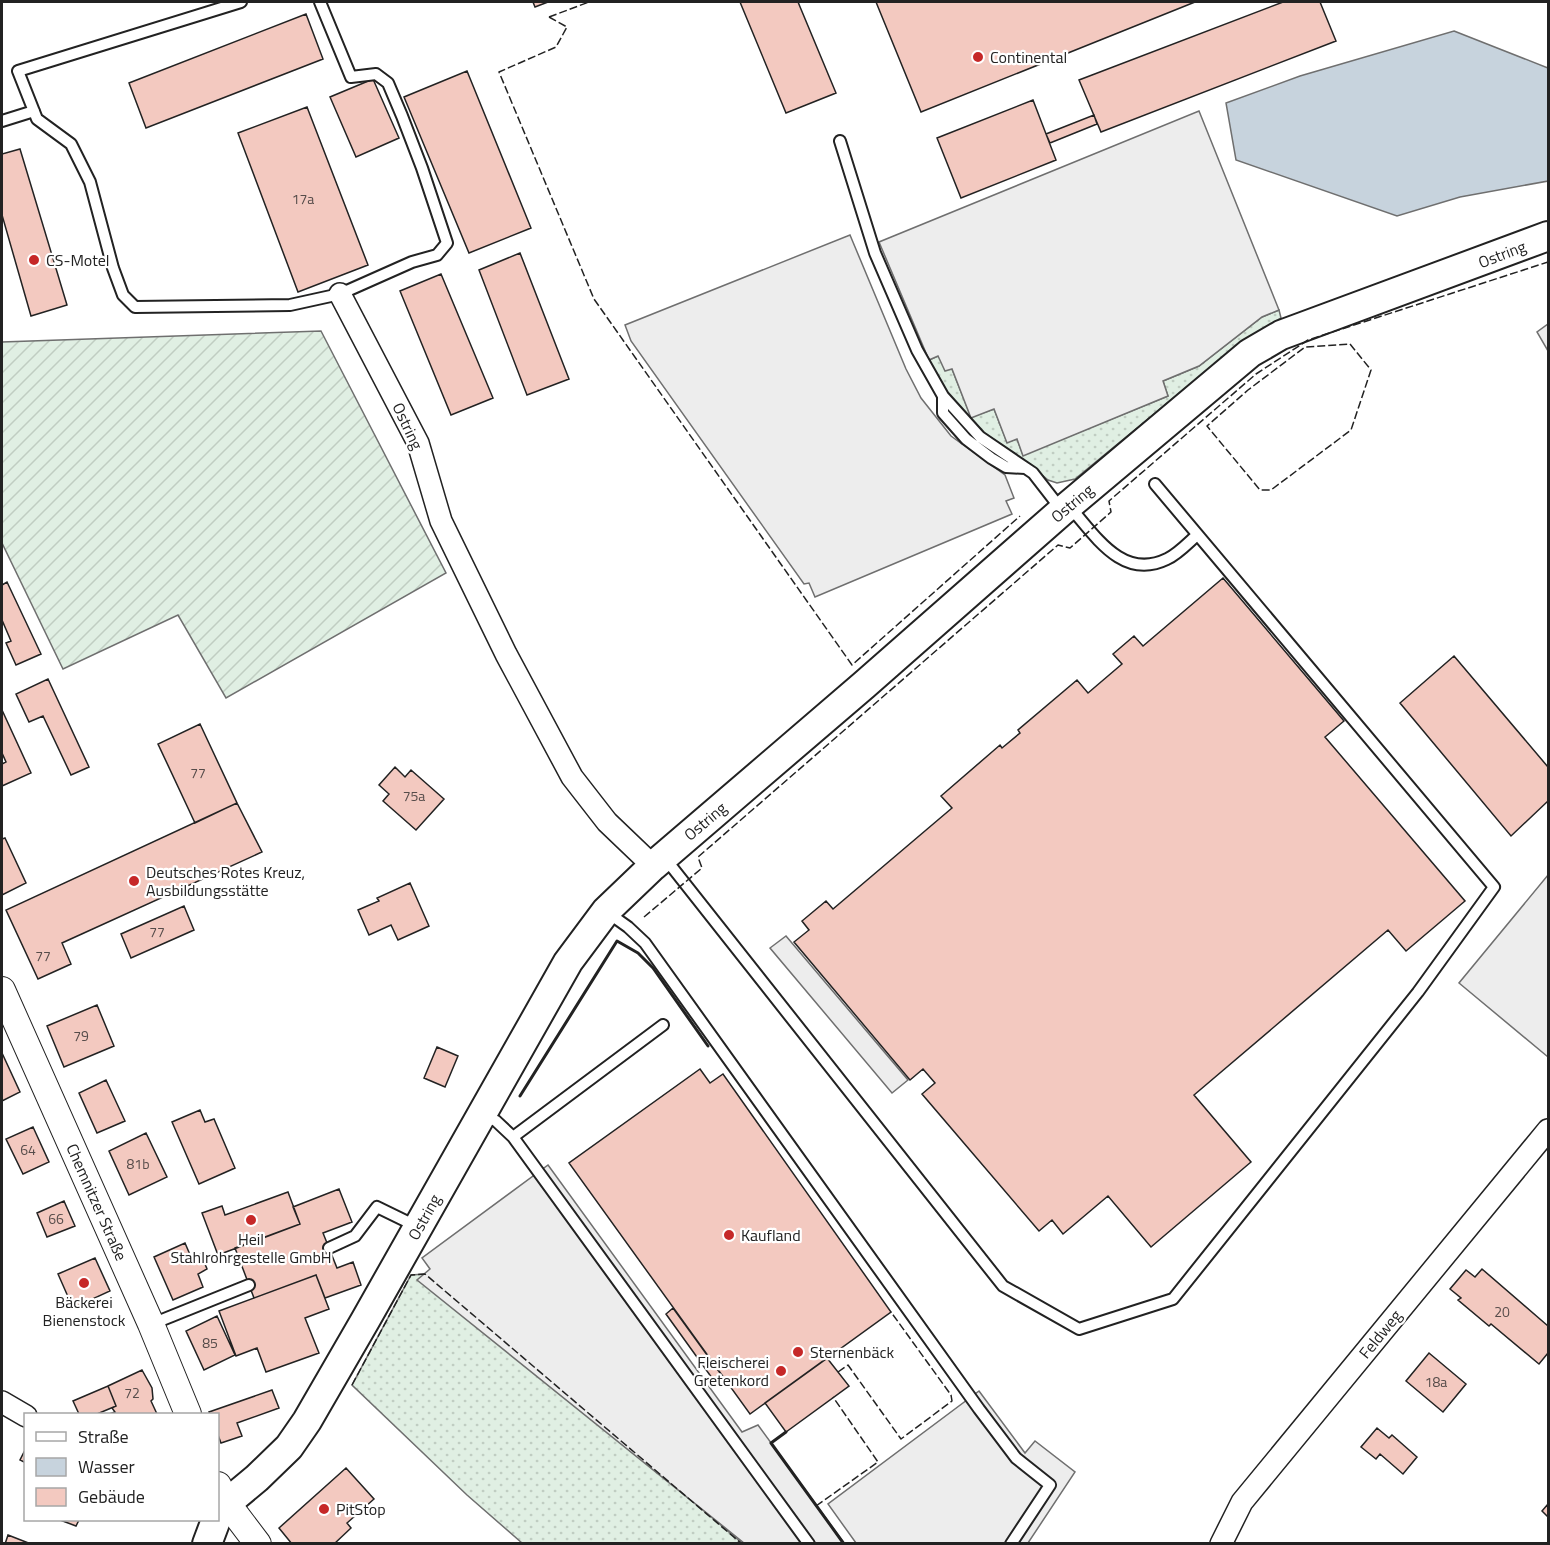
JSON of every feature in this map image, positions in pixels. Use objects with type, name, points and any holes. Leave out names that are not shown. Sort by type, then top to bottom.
[{"type":"main road","name":"Ostring","points":[[219,1506],[257,1478],[280,1456],[306,1421],[568,962],[606,911],[658,861],[1066,508],[1250,353],[1281,335],[1548,236]]},
{"type":"main road","points":[[207,1544],[214,1521]]},
{"type":"street","name":"Ostring","points":[[340,294],[418,443],[441,522],[506,654],[572,777],[607,822],[658,861]]},
{"type":"street","name":"Chemnitzer Straße","points":[[2,990],[152,1324],[188,1413]]},
{"type":"street","name":"Feldweg","points":[[1221,1544],[1242,1502],[1548,1130]]},
{"type":"street","points":[[2,1402],[24,1415]]},
{"type":"street","points":[[219,1506],[258,1544]]},
{"type":"lane","points":[[241,2],[18,71],[37,118],[71,144],[90,182],[113,268],[123,295],[135,307],[290,305],[340,294],[412,262],[437,255],[447,243],[422,168],[388,83],[376,74],[351,77],[320,2]]},
{"type":"lane","points":[[2,121],[34,111]]},
{"type":"lane","points":[[840,141],[875,252],[917,350],[943,396],[943,413],[966,439],[1006,467],[1026,468],[1033,473],[1103,545],[1125,562],[1148,566],[1169,559],[1197,535]]},
{"type":"lane","points":[[658,861],[1003,1286],[1079,1329],[1173,1299],[1418,992],[1494,887],[1155,484]]},
{"type":"lane","points":[[606,911],[645,943],[979,1409],[1016,1458],[1050,1485],[1011,1544]]},
{"type":"lane","points":[[513,1137],[663,1024]]},
{"type":"lane","points":[[482,1114],[496,1121],[513,1137],[809,1544]]},
{"type":"lane","points":[[329,1248],[355,1236],[377,1207],[418,1227]]},
{"type":"lane","points":[[152,1324],[249,1285]]},
{"type":"green space","points":[[1279,310],[1281,318],[1244,340],[1075,479],[1057,483],[1048,480],[979,429],[942,388],[929,360],[938,356],[952,369],[971,417],[994,409],[1007,442],[1017,439],[1023,455],[1168,396],[1163,381],[1199,366],[1262,317]]},
{"type":"green space","points":[[321,331],[446,573],[226,698],[178,615],[63,669],[2,543],[2,342]]},
{"type":"green space","points":[[425,1274],[742,1543],[522,1543],[467,1495],[352,1385],[411,1275]]},
{"type":"shaded area","points":[[1199,111],[1279,310],[1262,317],[1199,366],[1163,381],[1168,396],[1023,456],[1017,439],[1007,443],[994,409],[971,418],[952,369],[945,371],[938,356],[929,360],[879,242]]},
{"type":"shaded area","points":[[850,235],[906,369],[921,398],[951,436],[1005,475],[1014,498],[1006,501],[1012,514],[815,597],[809,583],[804,584],[631,341],[625,325]]},
{"type":"shaded area","points":[[1548,324],[1548,351],[1537,332]]},
{"type":"shaded area","points":[[1548,875],[1548,1057],[1459,983]]},
{"type":"shaded area","points":[[786,936],[908,1080],[892,1093],[770,948]]},
{"type":"shaded area","points":[[548,1165],[742,1432],[758,1425],[844,1543],[744,1543],[417,1280],[430,1269],[422,1258]]},
{"type":"shaded area","points":[[979,1391],[1025,1453],[1035,1441],[1075,1472],[1028,1543],[856,1543],[828,1504]]},
{"type":"water","points":[[1454,31],[1548,68],[1548,181],[1460,197],[1397,216],[1236,160],[1226,103],[1300,76]]},
{"type":"building","points":[[533,2],[548,2],[535,7]]},
{"type":"building","points":[[740,2],[798,2],[836,93],[786,113]]},
{"type":"building","name":"Continental","points":[[876,2],[1195,2],[921,112]]},
{"type":"building","points":[[1283,2],[1320,2],[1336,41],[1101,132],[1079,80]]},
{"type":"building","points":[[306,14],[323,59],[146,128],[129,83]]},
{"type":"building","points":[[467,71],[531,228],[469,253],[404,97]]},
{"type":"building","points":[[373,79],[399,138],[356,157],[330,97]]},
{"type":"building","points":[[1033,100],[1056,160],[961,198],[937,138]]},
{"type":"building","points":[[307,107],[368,265],[298,292],[238,133]]},
{"type":"building","points":[[1094,115],[1097,124],[1050,143],[1046,134]]},
{"type":"building","name":"CS-Motel","points":[[20,149],[67,305],[31,316],[2,215],[2,154]]},
{"type":"building","points":[[520,253],[569,379],[527,395],[479,270]]},
{"type":"building","points":[[441,274],[493,398],[451,415],[400,291]]},
{"type":"building","points":[[1223,578],[1344,721],[1325,737],[1465,901],[1406,951],[1388,930],[1194,1095],[1251,1162],[1151,1247],[1108,1196],[1063,1234],[1052,1220],[1039,1231],[922,1094],[935,1083],[923,1069],[910,1080],[794,942],[809,930],[802,921],[826,901],[833,909],[952,808],[941,796],[1000,745],[1002,748],[1020,733],[1018,730],[1077,680],[1088,693],[1122,664],[1113,654],[1134,636],[1143,646]]},
{"type":"building","points":[[7,582],[41,654],[16,665],[6,643],[11,641],[2,620],[2,585]]},
{"type":"building","points":[[1454,656],[1548,767],[1548,801],[1511,836],[1400,703]]},
{"type":"building","points":[[48,679],[89,767],[71,775],[43,716],[29,722],[16,694]]},
{"type":"building","points":[[2,710],[31,773],[2,786],[2,764],[6,762],[2,753]]},
{"type":"building","points":[[200,724],[237,803],[195,823],[158,744]]},
{"type":"building","points":[[395,767],[405,777],[411,770],[444,799],[416,830],[383,801],[389,794],[379,785]]},
{"type":"building","name":"Deutsches Rotes Kreuz, Ausbildungsstätte","points":[[237,803],[262,852],[62,943],[71,964],[38,979],[6,910]]},
{"type":"building","points":[[5,838],[26,883],[2,895],[2,839]]},
{"type":"building","points":[[410,883],[429,926],[398,940],[391,925],[369,935],[358,910],[379,901],[377,898]]},
{"type":"building","points":[[184,906],[194,930],[131,958],[121,934]]},
{"type":"building","points":[[97,1005],[114,1046],[64,1067],[47,1026]]},
{"type":"building","points":[[437,1047],[458,1056],[445,1087],[424,1078]]},
{"type":"building","points":[[2,1053],[20,1092],[2,1101]]},
{"type":"building","name":"Kaufland","points":[[700,1069],[710,1083],[723,1074],[891,1312],[750,1414],[569,1163]]},
{"type":"building","points":[[106,1080],[125,1121],[97,1133],[79,1093]]},
{"type":"building","points":[[200,1110],[205,1122],[214,1119],[235,1168],[199,1184],[172,1122]]},
{"type":"building","points":[[33,1127],[49,1162],[23,1174],[6,1139]]},
{"type":"building","points":[[146,1133],[167,1177],[129,1195],[109,1151]]},
{"type":"building","points":[[339,1189],[352,1222],[323,1233],[337,1268],[353,1262],[361,1285],[325,1298],[316,1275],[254,1298],[235,1248],[300,1224],[293,1207]]},
{"type":"building","name":"Heil Stahlrohrgestelle GmbH","points":[[288,1192],[300,1224],[218,1255],[202,1213],[222,1206],[225,1215]]},
{"type":"building","points":[[64,1201],[75,1226],[47,1237],[37,1213]]},
{"type":"building","points":[[185,1243],[191,1257],[201,1254],[207,1269],[198,1274],[203,1287],[173,1300],[154,1257]]},
{"type":"building","name":"Bäckerei Bienenstock","points":[[95,1258],[110,1291],[73,1308],[58,1274]]},
{"type":"building","points":[[1482,1269],[1548,1326],[1548,1353],[1539,1364],[1458,1300],[1461,1298],[1450,1289],[1466,1270],[1475,1277]]},
{"type":"building","points":[[316,1275],[329,1309],[305,1318],[319,1353],[266,1372],[257,1348],[236,1356],[219,1311]]},
{"type":"building","points":[[673,1308],[723,1377],[721,1379],[712,1378],[666,1314]]},
{"type":"building","points":[[217,1316],[235,1355],[204,1370],[186,1331]]},
{"type":"building","points":[[1429,1353],[1466,1384],[1443,1412],[1406,1381]]},
{"type":"building","points":[[827,1358],[849,1386],[786,1432],[765,1403]]},
{"type":"building","points":[[142,1370],[152,1388],[153,1399],[151,1401],[157,1413],[112,1413],[115,1412],[112,1408],[116,1406],[108,1386]]},
{"type":"building","points":[[108,1386],[116,1406],[99,1413],[79,1413],[73,1401]]},
{"type":"building","points":[[272,1390],[279,1408],[237,1423],[242,1436],[221,1443],[219,1413],[209,1412]]},
{"type":"building","points":[[1377,1428],[1389,1438],[1392,1435],[1417,1457],[1403,1474],[1380,1454],[1376,1459],[1361,1447]]},
{"type":"building","points":[[346,1468],[374,1499],[347,1523],[351,1528],[334,1544],[292,1544],[279,1528]]},
{"type":"building","points":[[1548,1504],[1548,1517],[1542,1511]]},
{"type":"building","points":[[63,1521],[78,1521],[76,1526]]},
{"type":"building","points":[[8,1535],[31,1544],[5,1544]]},
{"type":"fence","points":[[549,17],[589,2]]},
{"type":"fence","points":[[549,17],[567,27],[556,47],[499,72],[594,299],[852,665],[1020,516]]},
{"type":"fence","points":[[644,917],[702,868],[698,857],[1058,545],[1070,548],[1111,512],[1109,501],[1256,374],[1308,340],[1548,262]]},
{"type":"fence","points":[[1350,344],[1371,370],[1351,430],[1271,490],[1260,490],[1207,426],[1248,390],[1305,347],[1350,344]]},
{"type":"fence","points":[[352,1385],[411,1275],[425,1274],[742,1544]]},
{"type":"fence","points":[[838,1372],[848,1365],[901,1439],[952,1401],[951,1395],[891,1312]]},
{"type":"fence","points":[[816,1506],[878,1462],[833,1397]]},
{"type":"wall","points":[[520,1096],[617,941],[638,953],[653,968],[708,1046]]},
{"type":"wall","points":[[786,1432],[771,1443],[844,1544]]},
{"type":"place","name":"Continental","points":[[978,57]]},
{"type":"place","name":"CS-Motel","points":[[34,260]]},
{"type":"place","name":"Deutsches Rotes Kreuz, Ausbildungsstätte","points":[[134,881]]},
{"type":"place","name":"Heil Stahlrohrgestelle GmbH","points":[[251,1220]]},
{"type":"place","name":"Kaufland","points":[[729,1235]]},
{"type":"place","name":"Bäckerei Bienenstock","points":[[84,1283]]},
{"type":"place","name":"Sternenbäck","points":[[798,1352]]},
{"type":"place","name":"Fleischerei Gretenkord","points":[[781,1371]]},
{"type":"place","name":"PitStop","points":[[324,1509]]}]
